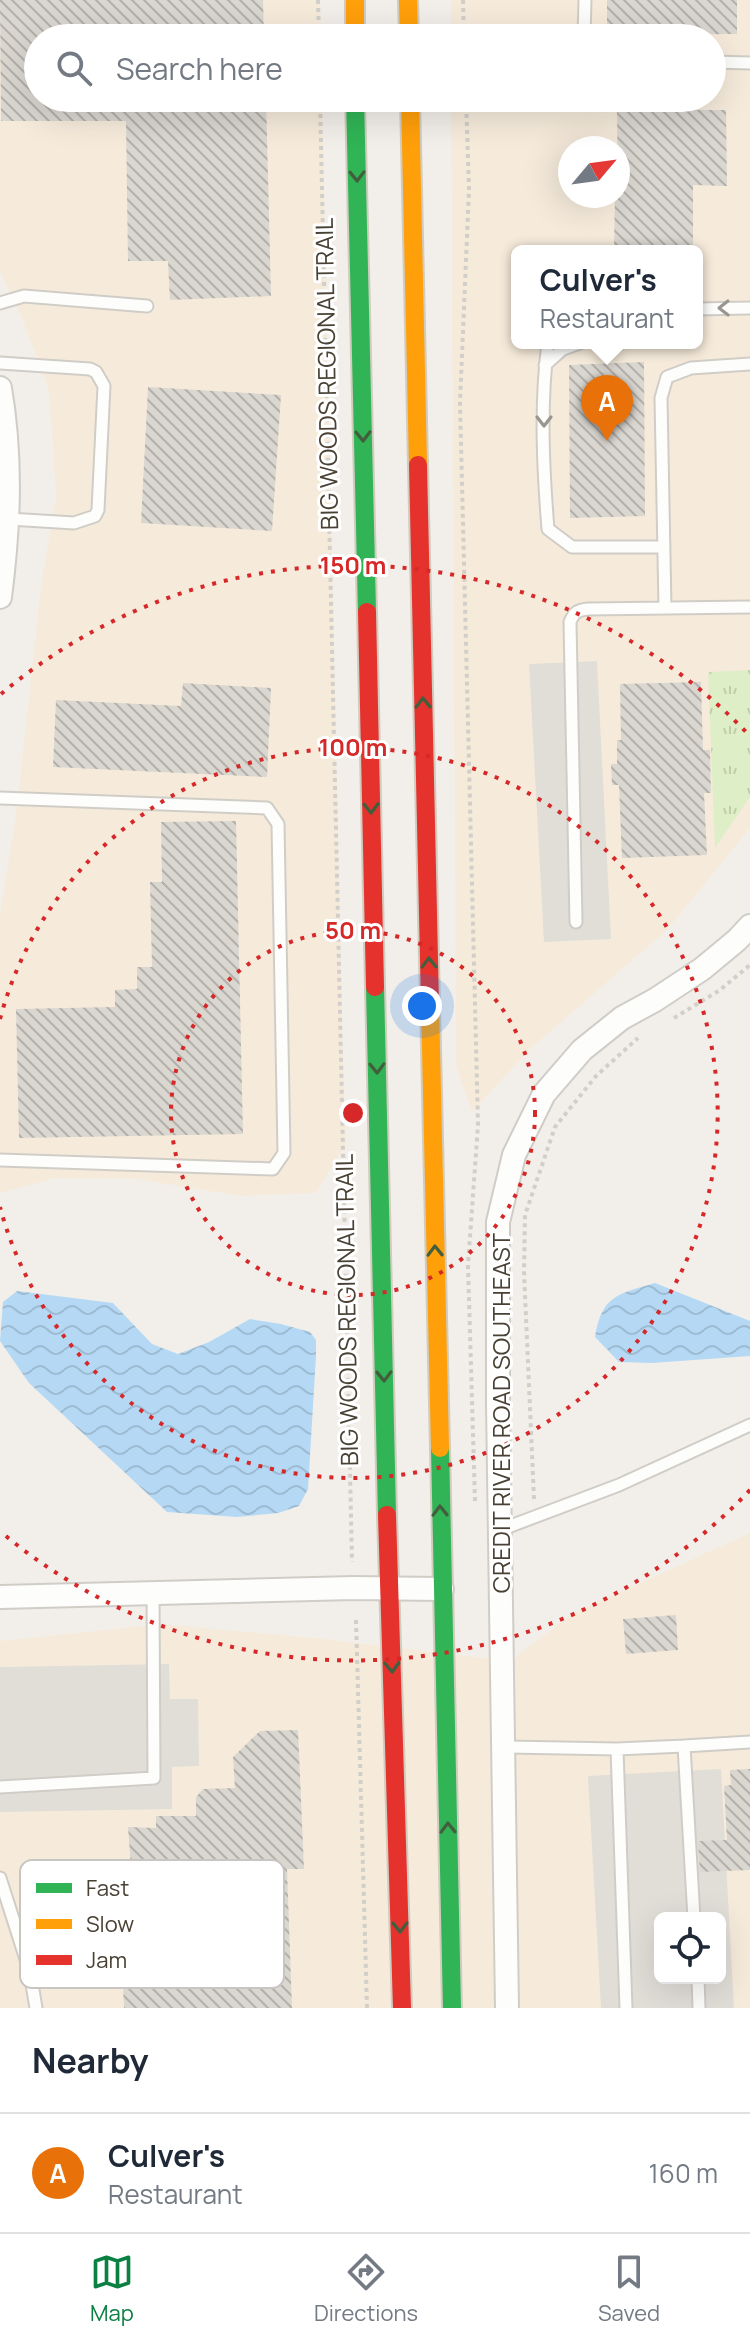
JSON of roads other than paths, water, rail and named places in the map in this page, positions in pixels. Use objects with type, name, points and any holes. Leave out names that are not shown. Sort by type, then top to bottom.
[{"type":"main road","points":[[355,0],[355,24]]},
{"type":"main road","points":[[408,0],[409,24]]},
{"type":"main road","points":[[355,112],[389,1589],[402,2008]]},
{"type":"main road","points":[[410,112],[452,2008]]},
{"type":"street","points":[[0,388],[9,467],[9,519],[0,597]]},
{"type":"street","name":"CREDIT RIVER ROAD SOUTHEAST","points":[[507,2008],[498,1222],[514,1155],[544,1094],[582,1050],[622,1018],[702,969],[750,926]]},
{"type":"street","points":[[0,1597],[442,1589]]},
{"type":"lane","points":[[584,24],[585,0]]},
{"type":"lane","points":[[726,62],[750,63]]},
{"type":"lane","points":[[0,303],[24,296],[147,306]]},
{"type":"lane","points":[[703,309],[750,308]]},
{"type":"lane","points":[[547,349],[545,485],[548,529],[572,547],[664,547]]},
{"type":"lane","points":[[545,365],[563,349]]},
{"type":"lane","points":[[0,363],[90,369],[96,372],[104,386],[98,510],[95,516],[74,523],[9,519]]},
{"type":"lane","points":[[665,608],[661,398],[667,377],[691,368],[750,364]]},
{"type":"lane","points":[[576,922],[570,622],[579,610],[750,607]]},
{"type":"lane","points":[[0,798],[267,808],[278,824],[284,1153],[273,1169],[0,1160]]},
{"type":"lane","points":[[500,1531],[619,1485],[750,1425]]},
{"type":"lane","points":[[0,1787],[154,1778],[153,1593]]},
{"type":"lane","points":[[503,1747],[617,1749],[750,1742]]},
{"type":"lane","points":[[684,1746],[694,1912]]},
{"type":"lane","points":[[617,1749],[626,2008]]},
{"type":"lane","points":[[0,1878],[20,1941]]},
{"type":"lane","points":[[698,1984],[699,2008]]},
{"type":"lane","points":[[33,1988],[36,2008]]},
{"type":"water","points":[[655,1283],[750,1321],[750,1356],[652,1363],[619,1362],[595,1337],[602,1312],[614,1298]]},
{"type":"water","points":[[17,1291],[113,1303],[152,1344],[178,1354],[209,1342],[250,1319],[310,1332],[316,1340],[316,1356],[308,1489],[299,1506],[278,1513],[237,1517],[167,1512],[29,1383],[0,1341],[3,1302]]},
{"type":"place","name":"Culver's","points":[[607,441]]}]
